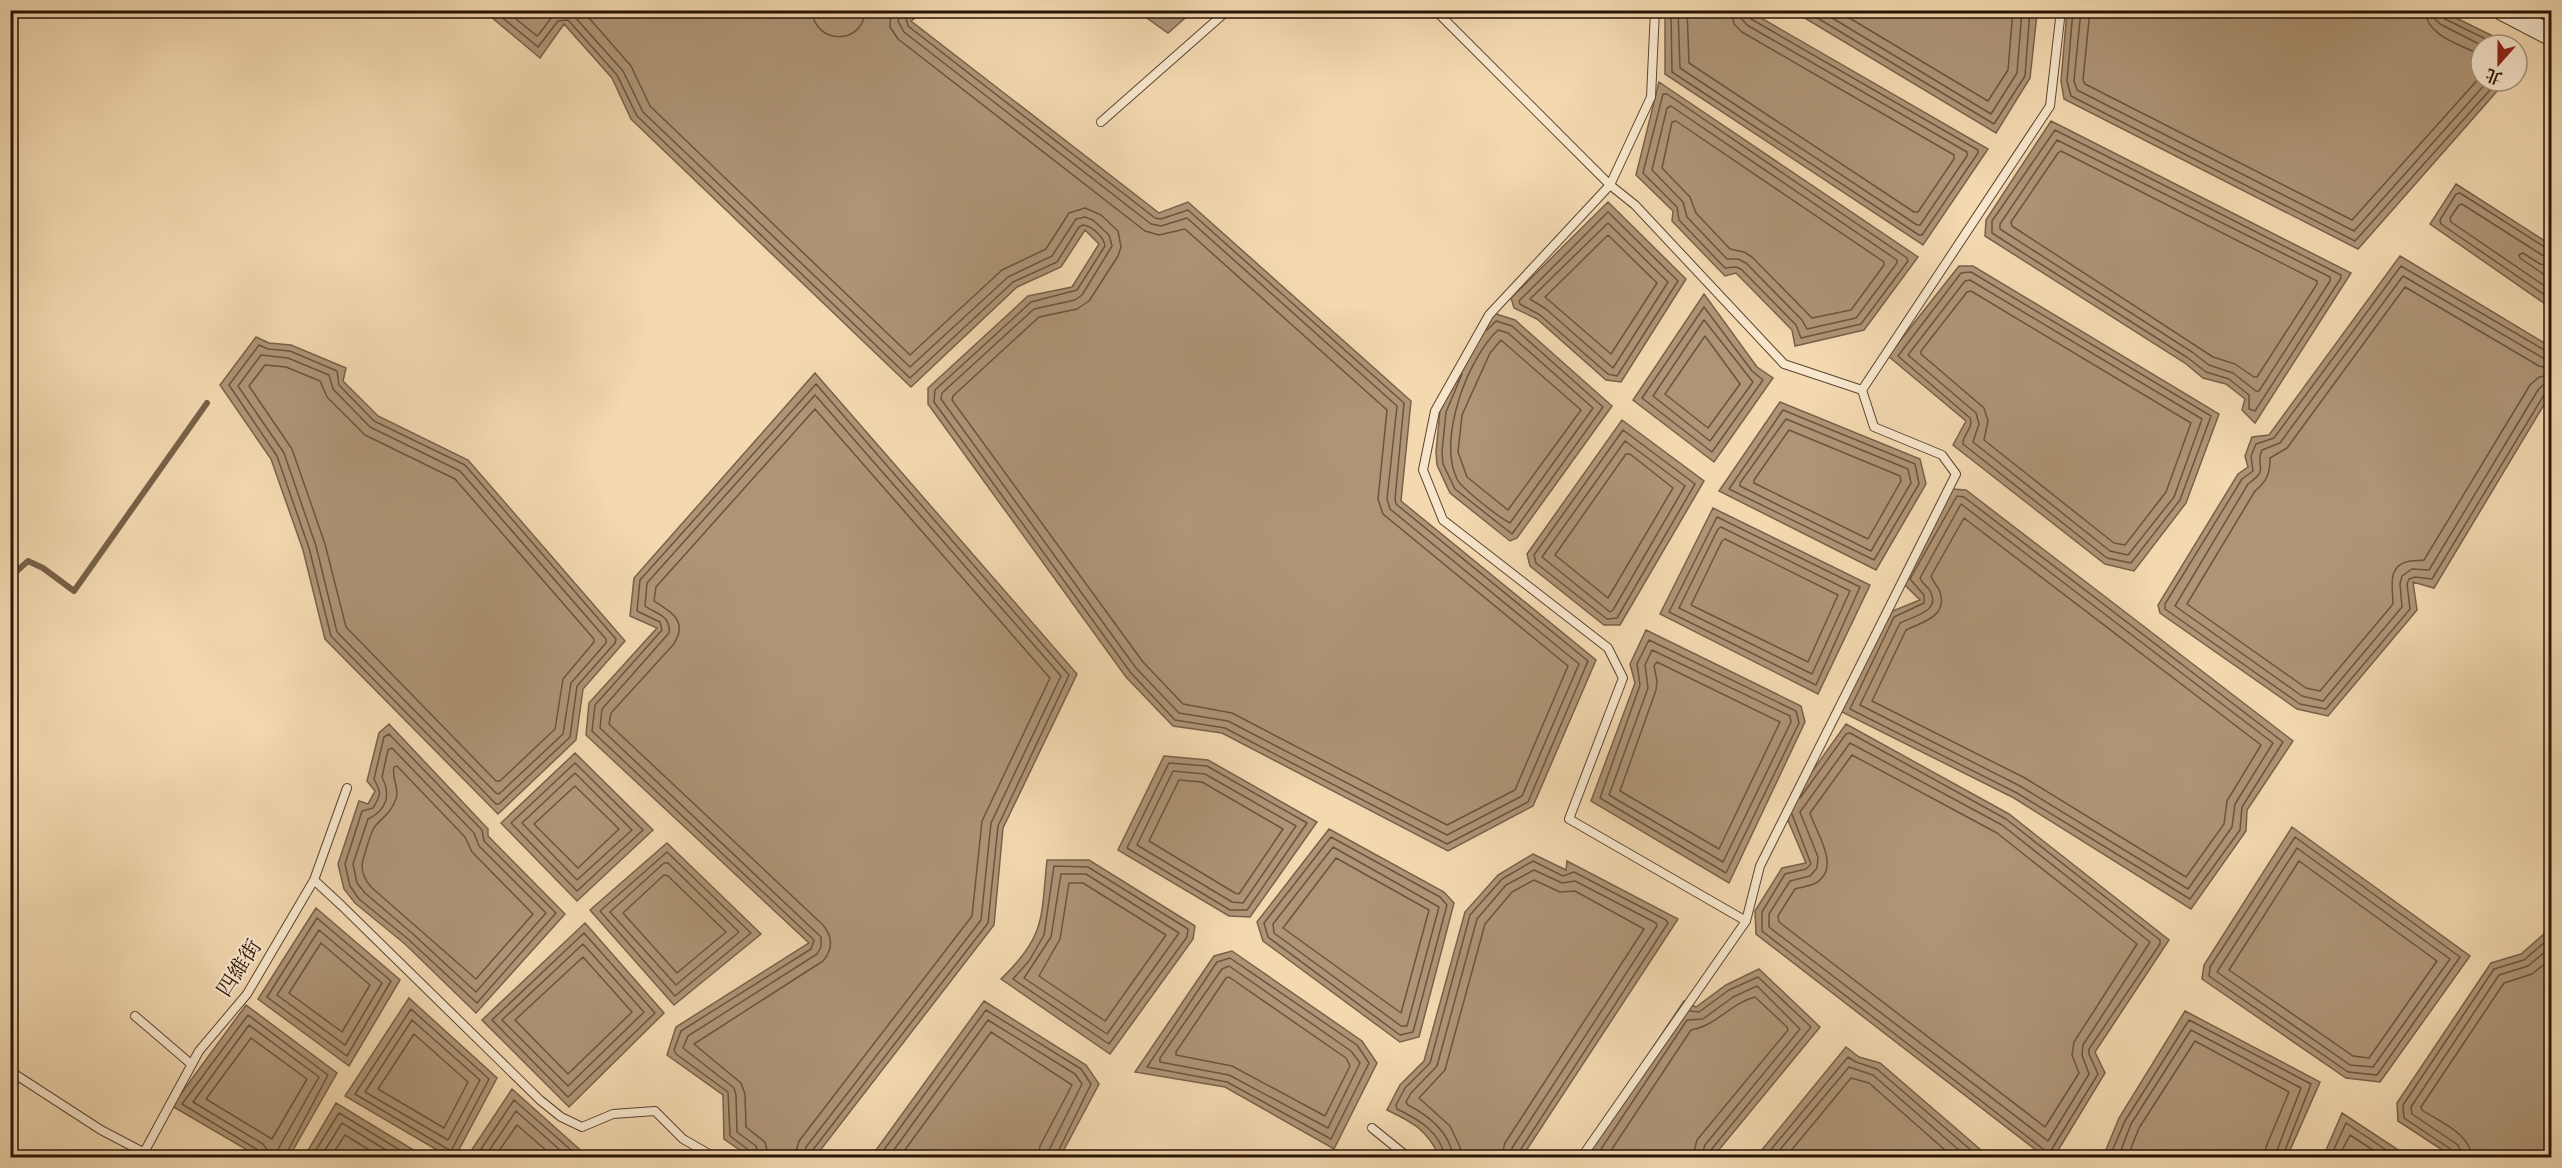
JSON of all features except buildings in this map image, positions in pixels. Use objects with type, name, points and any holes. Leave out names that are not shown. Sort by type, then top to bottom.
[{"type":"street","points":[[2502,10],[2552,36]]},
{"type":"lane","points":[[1101,123],[1228,10]]},
{"type":"lane","points":[[1435,10],[1610,185],[1635,205],[1784,364],[1862,390]]},
{"type":"lane","points":[[1655,10],[1651,97],[1610,185],[1489,315],[1435,411],[1423,470],[1443,520],[1608,648],[1623,678],[1569,819],[1746,921]]},
{"type":"lane","points":[[1862,390],[2050,106],[2061,10]]},
{"type":"lane","points":[[1581,1158],[1746,921],[1760,866],[1956,474],[1942,455],[1874,427],[1862,390]]},
{"type":"lane","name":"四維街","points":[[142,1155],[199,1051],[247,994],[314,880],[347,788]]},
{"type":"lane","points":[[314,880],[540,1100],[561,1117],[582,1127],[613,1114],[654,1111],[683,1139],[716,1158]]},
{"type":"lane","points":[[135,1016],[191,1064]]},
{"type":"lane","points":[[10,1071],[142,1155]]},
{"type":"lane","points":[[1372,1128],[1409,1158]]},
{"type":"water","points":[[831,10],[840,16],[845,11],[925,11],[911,21],[1159,213],[1188,202],[1411,401],[1401,501],[1596,660],[1533,806],[1448,851],[1222,733],[1173,726],[1126,677],[928,404],[928,388],[1028,296],[1072,287],[1099,244],[1085,230],[1061,267],[1017,287],[911,387],[631,119],[612,78],[564,24],[540,58],[484,11]]},
{"type":"water","points":[[1137,11],[1193,11],[1168,33]]},
{"type":"water","points":[[1665,11],[1749,11],[1988,149],[1923,245],[1665,74]]},
{"type":"water","points":[[1793,11],[2034,11],[2037,14],[2030,78],[1996,133]]},
{"type":"water","points":[[2067,11],[2442,11],[2487,33],[2469,33],[2469,93],[2495,93],[2358,249],[2064,99],[2061,81]]},
{"type":"water","points":[[1659,82],[1918,257],[1864,330],[1795,346],[1792,330],[1736,273],[1725,276],[1672,221],[1673,211],[1636,175]]},
{"type":"water","points":[[2051,121],[2351,273],[2255,423],[2242,410],[2245,399],[2226,384],[2203,378],[2185,363],[1985,236],[1986,220]]},
{"type":"water","points":[[2456,184],[2551,245],[2551,308],[2430,224]]},
{"type":"water","points":[[1608,202],[1686,279],[1621,382],[1606,380],[1537,319],[1514,308],[1511,298]]},
{"type":"water","points":[[2400,256],[2551,347],[2551,393],[2434,588],[2413,582],[2417,610],[2328,716],[2297,709],[2160,613],[2158,605],[2238,474],[2248,467],[2245,456],[2252,437],[2269,435]]},
{"type":"water","points":[[1959,266],[1973,266],[2219,414],[2186,503],[2134,571],[2105,564],[1953,445],[1966,421],[1888,356]]},
{"type":"water","points":[[1704,294],[1757,367],[1773,378],[1714,462],[1633,400]]},
{"type":"water","points":[[1493,313],[1515,320],[1612,406],[1517,538],[1510,541],[1450,493],[1437,465],[1436,452],[1440,410]]},
{"type":"water","points":[[256,337],[269,343],[291,345],[346,368],[343,381],[378,416],[468,460],[625,641],[583,689],[576,740],[498,814],[325,639],[303,550],[271,459],[220,385]]},
{"type":"water","points":[[815,373],[1077,674],[1003,828],[994,925],[815,1157],[750,1157],[724,1139],[723,1095],[667,1055],[676,1027],[809,943],[586,735],[589,703],[657,628],[630,616],[634,578]]},
{"type":"water","points":[[1780,402],[1920,459],[1926,484],[1876,570],[1719,491]]},
{"type":"water","points":[[1622,420],[1704,481],[1620,625],[1604,625],[1530,566],[1527,554]]},
{"type":"water","points":[[1952,489],[1966,490],[2293,741],[2247,810],[2246,831],[2191,909],[2014,798],[1840,711],[1890,612],[1920,600],[1902,582]]},
{"type":"water","points":[[1713,508],[1870,585],[1818,694],[1660,614]]},
{"type":"water","points":[[1646,630],[1801,706],[1805,722],[1729,883],[1591,801],[1635,683],[1630,664]]},
{"type":"water","points":[[389,724],[488,829],[488,836],[565,914],[476,1013],[405,944],[355,903],[344,889],[338,864],[359,801],[368,804],[375,791],[367,781],[379,733]]},
{"type":"water","points":[[1846,724],[2009,814],[2169,940],[2095,1052],[2105,1073],[2054,1157],[2045,1157],[1756,934],[1755,911],[1782,868],[1806,863],[1784,811]]},
{"type":"water","points":[[575,753],[653,830],[577,901],[501,823]]},
{"type":"water","points":[[1164,756],[1208,760],[1317,822],[1250,917],[1229,916],[1118,850]]},
{"type":"water","points":[[2292,827],[2470,956],[2380,1082],[2346,1078],[2202,979],[2204,965]]},
{"type":"water","points":[[1329,829],[1444,892],[1454,903],[1419,1037],[1400,1042],[1263,941],[1257,922]]},
{"type":"water","points":[[667,843],[761,934],[674,1005],[590,910]]},
{"type":"water","points":[[1533,854],[1566,870],[1567,861],[1678,919],[1522,1157],[1440,1157],[1424,1133],[1405,1119],[1387,1110],[1400,1085],[1424,1061],[1465,912],[1498,875]]},
{"type":"water","points":[[1047,860],[1089,860],[1195,926],[1193,939],[1110,1054],[1001,979],[1016,964],[1034,938],[1042,912]]},
{"type":"water","points":[[316,908],[400,980],[349,1066],[258,999]]},
{"type":"water","points":[[585,923],[664,1013],[569,1107],[482,1020]]},
{"type":"water","points":[[2551,928],[2551,1157],[2453,1157],[2398,1121],[2397,1103],[2491,963],[2521,954]]},
{"type":"water","points":[[1232,951],[1362,1041],[1377,1063],[1334,1149],[1225,1087],[1135,1072],[1214,956]]},
{"type":"water","points":[[1759,969],[1820,1027],[1713,1157],[1579,1158],[1684,1001],[1696,1007],[1726,985]]},
{"type":"water","points":[[409,998],[497,1078],[455,1157],[449,1157],[345,1096]]},
{"type":"water","points":[[984,1001],[1086,1065],[1099,1084],[1060,1157],[871,1157]]},
{"type":"water","points":[[246,1005],[337,1073],[289,1157],[259,1157],[172,1106]]},
{"type":"water","points":[[2185,1011],[2320,1082],[2287,1157],[2103,1157],[2119,1118]]},
{"type":"water","points":[[1846,1047],[1859,1057],[1880,1063],[1989,1157],[1756,1157]]},
{"type":"water","points":[[512,1089],[587,1156],[467,1157]]},
{"type":"water","points":[[336,1103],[425,1157],[304,1157]]},
{"type":"water","points":[[2342,1113],[2409,1157],[2323,1157]]},
{"type":"waterway","points":[[10,577],[28,561],[43,568],[74,591],[207,403]]}]
